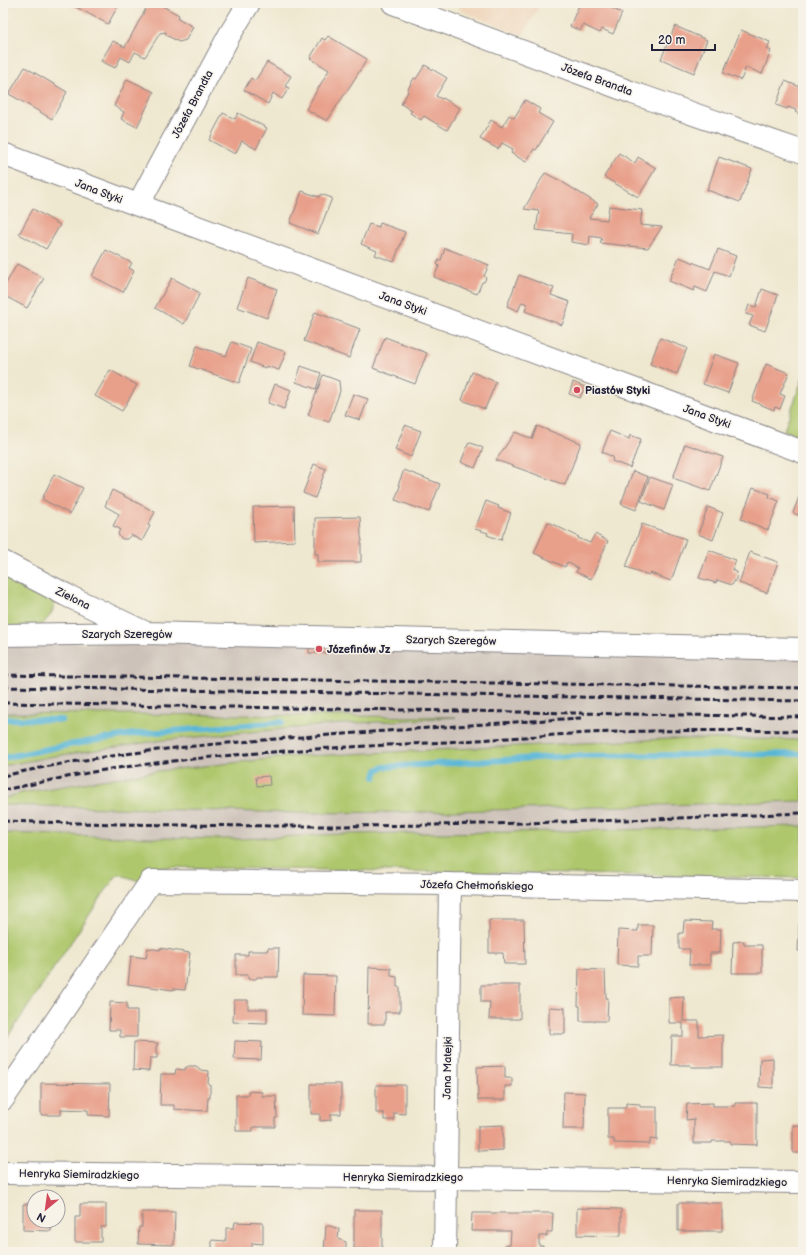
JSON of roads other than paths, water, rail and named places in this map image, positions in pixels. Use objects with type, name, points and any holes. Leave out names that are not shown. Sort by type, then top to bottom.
[{"type":"street","name":"Józefa Brandta","points":[[138,205],[230,34],[249,3]]},
{"type":"street","name":"Józefa Brandta","points":[[392,3],[633,93],[803,152]]},
{"type":"street","name":"Jana Styki","points":[[3,154],[803,452]]},
{"type":"street","name":"Zielona","points":[[3,562],[66,595],[145,633]]},
{"type":"street","name":"Szarych Szeregów","points":[[3,635],[145,633],[803,649]]},
{"type":"street","name":"Józefa Chełmońskiego","points":[[3,1098],[151,881],[450,884],[803,891]]},
{"type":"street","name":"Jana Matejki","points":[[445,1252],[450,884]]},
{"type":"street","name":"Henryka Siemiradzkiego","points":[[3,1173],[803,1182]]},
{"type":"waterway","points":[[3,719],[62,720]]},
{"type":"waterway","points":[[3,758],[134,734],[282,722]]},
{"type":"waterway","points":[[375,777],[377,770],[384,767],[570,756],[803,754]]},
{"type":"railway","points":[[3,675],[803,688]]},
{"type":"railway","points":[[3,687],[803,701]]},
{"type":"railway","points":[[3,703],[803,717]]},
{"type":"railway","points":[[3,776],[119,755],[236,742],[581,718]]},
{"type":"railway","points":[[3,790],[110,769],[189,759],[269,752],[589,733],[696,730],[803,731]]},
{"type":"railway","points":[[3,821],[118,824],[371,826],[556,822],[803,813]]},
{"type":"place","name":"Piastów Styki","points":[[577,390]]},
{"type":"place","name":"Józefinów Jz","points":[[319,649]]}]
